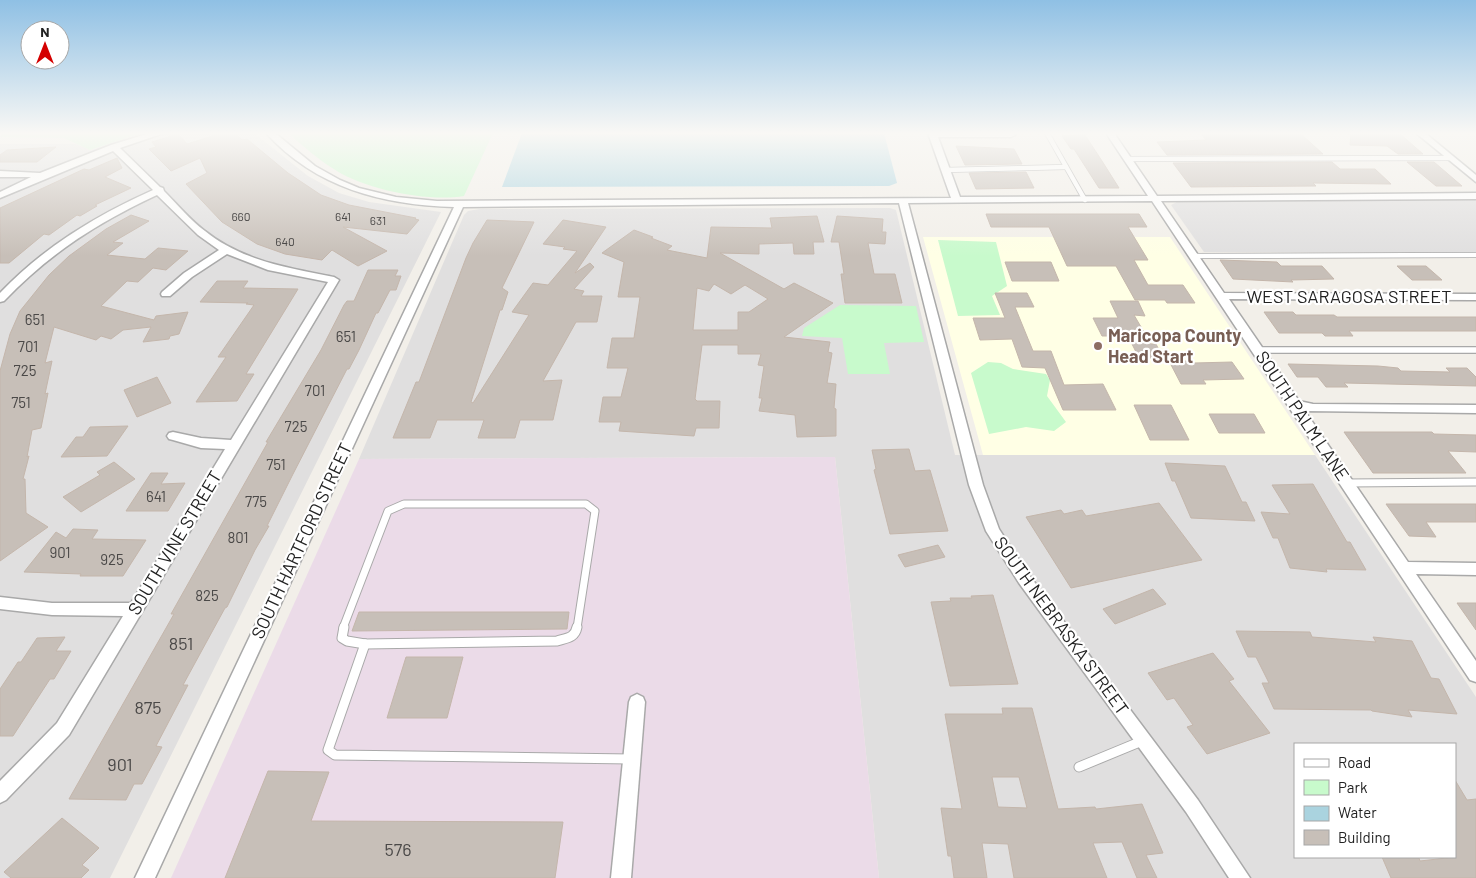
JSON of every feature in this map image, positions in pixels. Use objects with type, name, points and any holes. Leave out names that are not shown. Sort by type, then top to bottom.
[{"type":"street","points":[[0,174],[42,175]]},
{"type":"street","points":[[143,174],[201,233],[226,250],[188,274],[166,294]]},
{"type":"street","points":[[321,174],[347,187],[379,196],[415,202],[460,204],[1476,196]]},
{"type":"street","points":[[946,174],[956,201]]},
{"type":"street","name":"SOUTH PALM LANE","points":[[1137,174],[1222,296],[1476,675]]},
{"type":"street","points":[[0,195],[42,175]]},
{"type":"street","points":[[0,300],[19,278],[48,252],[81,229],[160,190]]},
{"type":"street","name":"SOUTH NEBRASKA STREET","points":[[903,201],[976,485],[993,531],[1024,579],[1192,806],[1240,878]]},
{"type":"street","name":"SOUTH HARTFORD STREET","points":[[144,878],[460,204]]},
{"type":"street","name":"SOUTH VINE STREET","points":[[0,794],[63,729],[334,280],[272,268],[226,250]]},
{"type":"street","name":"WEST SARAGOSA STREET","points":[[1222,296],[1476,297]]},
{"type":"street","points":[[1295,405],[1313,408],[1476,409]]},
{"type":"street","points":[[173,436],[201,443],[234,446]]},
{"type":"street","points":[[1404,568],[1476,568]]},
{"type":"street","points":[[0,604],[52,609],[134,610]]},
{"type":"street","points":[[621,878],[637,702]]},
{"type":"lane","points":[[1070,174],[1085,200]]},
{"type":"lane","points":[[1193,256],[1476,254]]},
{"type":"lane","points":[[1258,350],[1476,350]]},
{"type":"lane","points":[[1347,483],[1476,482]]},
{"type":"lane","points":[[404,504],[586,504],[595,511],[576,633],[572,638],[557,641],[365,644],[347,641],[342,638],[342,632],[388,511],[393,508],[404,504]]},
{"type":"lane","points":[[365,644],[328,750],[335,755],[632,759]]},
{"type":"lane","points":[[1079,766],[1144,740]]},
{"type":"shaded area","points":[[0,174],[305,174],[339,193],[369,202],[441,212],[110,878],[0,878]]},
{"type":"shaded area","points":[[1476,200],[1476,253],[1204,252],[1171,205],[1179,201]]},
{"type":"shaded area","points":[[890,208],[896,210],[955,455],[1315,455],[1476,697],[1476,878],[879,878],[835,457],[359,459],[464,215],[468,211],[480,209]]},
{"type":"shaded area","name":"Maricopa County Head Start","points":[[923,237],[1170,237],[1315,455],[983,455]]},
{"type":"shaded area","points":[[835,457],[879,878],[171,878],[359,459]]},
{"type":"green space","points":[[343,174],[474,174],[464,196],[449,197],[416,196],[399,193],[350,178]]},
{"type":"green space","points":[[938,240],[996,242],[1007,286],[992,296],[1000,315],[958,316]]},
{"type":"green space","points":[[840,305],[916,306],[924,342],[884,343],[890,374],[848,374],[842,338],[802,336],[804,328]]},
{"type":"green space","points":[[988,362],[1001,363],[1013,369],[1046,374],[1050,380],[1047,396],[1066,422],[1054,431],[1026,427],[989,434],[971,373]]},
{"type":"water","points":[[507,174],[895,174],[897,183],[889,186],[502,187]]},
{"type":"building","points":[[73,174],[111,174],[105,177],[131,188],[95,205],[97,206],[80,216],[77,215],[49,235],[44,234],[9,263],[0,263],[0,208]]},
{"type":"building","points":[[205,174],[289,174],[321,195],[349,205],[419,220],[407,234],[343,227],[387,251],[358,266],[332,250],[322,260],[285,254],[257,244],[222,222],[186,184]]},
{"type":"building","points":[[969,174],[1027,174],[1034,188],[976,189]]},
{"type":"building","points":[[1090,174],[1110,174],[1119,188],[1099,188]]},
{"type":"building","points":[[1181,174],[1380,174],[1391,184],[1313,183],[1316,186],[1191,187]]},
{"type":"building","points":[[1421,174],[1448,174],[1462,186],[1436,186]]},
{"type":"building","points":[[986,214],[1139,214],[1147,227],[1128,227],[1148,260],[1134,260],[1148,285],[1183,285],[1195,303],[1135,300],[1116,266],[1067,266],[1049,227],[991,227]]},
{"type":"building","points":[[131,215],[149,221],[113,242],[123,243],[107,255],[145,259],[158,248],[188,251],[166,270],[153,268],[138,282],[127,281],[101,306],[154,320],[156,316],[188,312],[179,334],[170,336],[169,339],[143,342],[151,327],[123,330],[111,339],[101,336],[96,340],[54,327],[45,363],[52,361],[45,394],[48,393],[41,428],[32,430],[27,457],[29,456],[23,479],[25,479],[26,513],[48,527],[0,561],[0,371],[10,334],[20,311],[49,275],[69,256],[106,229]]},
{"type":"building","points":[[817,216],[824,242],[813,242],[814,254],[794,254],[793,243],[759,244],[759,254],[720,253],[784,289],[794,283],[833,303],[784,337],[830,342],[828,352],[832,353],[827,383],[836,384],[834,408],[836,409],[836,436],[797,437],[795,415],[759,411],[762,398],[759,398],[764,366],[758,365],[761,354],[738,354],[738,345],[702,345],[695,399],[697,401],[720,401],[719,428],[696,428],[694,436],[619,431],[621,422],[599,422],[603,397],[621,397],[628,368],[607,368],[612,338],[634,338],[640,297],[618,297],[624,262],[602,253],[634,230],[672,246],[667,250],[707,258],[711,227],[772,228],[770,218]],"holes":[[[714,284],[731,294],[745,285],[768,299],[749,312],[738,312],[738,330],[693,330],[697,288],[709,291]]]},
{"type":"building","points":[[837,216],[883,219],[882,232],[886,232],[885,244],[868,243],[874,274],[895,274],[902,303],[845,303],[841,274],[844,274],[839,242],[831,242]]},
{"type":"building","points":[[487,220],[534,222],[502,288],[508,292],[502,310],[500,310],[471,402],[473,403],[529,315],[512,312],[533,283],[548,285],[577,251],[543,244],[563,220],[606,227],[575,273],[590,263],[594,267],[574,289],[584,291],[581,296],[602,296],[597,322],[576,322],[543,381],[562,380],[553,420],[520,420],[515,438],[478,438],[484,420],[437,420],[430,438],[393,438],[416,382],[419,382],[466,258]]},
{"type":"building","points":[[1220,260],[1277,262],[1281,266],[1322,266],[1334,279],[1291,280],[1293,282],[1233,279]]},
{"type":"building","points":[[1005,262],[1051,262],[1059,281],[1012,281]]},
{"type":"building","points":[[1397,266],[1426,266],[1442,280],[1412,280]]},
{"type":"building","points":[[368,270],[398,270],[395,276],[401,276],[396,290],[390,290],[378,313],[376,313],[359,350],[349,369],[347,369],[293,474],[267,526],[269,526],[227,607],[183,685],[188,685],[156,746],[162,747],[142,784],[134,784],[126,800],[69,799],[174,614],[171,614],[268,442],[266,442],[321,350],[344,305],[347,301],[354,301]]},
{"type":"building","points":[[217,281],[248,281],[243,288],[298,289],[246,374],[254,374],[237,401],[196,402],[226,357],[218,357],[254,305],[246,304],[248,303],[200,302]]},
{"type":"building","points":[[995,293],[1027,293],[1034,307],[1015,307],[1033,351],[1051,351],[1064,385],[1103,384],[1116,410],[1063,410],[1045,368],[1022,367],[1012,339],[980,340],[973,318],[1005,318]]},
{"type":"building","points":[[1110,301],[1138,301],[1145,316],[1134,315],[1151,344],[1156,344],[1163,358],[1139,358],[1128,336],[1102,336],[1093,318],[1118,318]]},
{"type":"building","points":[[1264,312],[1293,312],[1296,315],[1334,315],[1337,317],[1476,317],[1476,331],[1349,331],[1353,336],[1325,336],[1322,333],[1279,333]]},
{"type":"building","points":[[1169,361],[1193,361],[1194,363],[1232,362],[1244,379],[1203,380],[1206,384],[1181,384]]},
{"type":"building","points":[[1288,364],[1378,366],[1398,368],[1401,371],[1450,372],[1446,368],[1467,368],[1476,377],[1476,386],[1344,383],[1348,387],[1326,387],[1318,377],[1297,377]]},
{"type":"building","points":[[157,377],[171,403],[137,417],[124,390]]},
{"type":"building","points":[[1134,405],[1171,405],[1189,440],[1150,440]]},
{"type":"building","points":[[1209,414],[1254,414],[1265,433],[1219,433]]},
{"type":"building","points":[[128,426],[107,456],[61,457],[76,437],[83,437],[90,427]]},
{"type":"building","points":[[1344,432],[1432,432],[1434,434],[1476,435],[1476,452],[1448,451],[1466,473],[1373,473]]},
{"type":"building","points":[[909,449],[915,471],[930,470],[948,531],[890,534],[874,470],[876,469],[872,450]]},
{"type":"building","points":[[114,462],[135,479],[81,512],[63,497],[100,475],[97,472]]},
{"type":"building","points":[[1165,463],[1225,466],[1242,502],[1246,502],[1255,521],[1191,518]]},
{"type":"building","points":[[151,473],[168,473],[161,484],[185,483],[168,511],[126,511]]},
{"type":"building","points":[[1313,484],[1366,570],[1326,569],[1327,572],[1290,568],[1278,538],[1273,538],[1261,512],[1290,514],[1272,485]]},
{"type":"building","points":[[1159,503],[1202,560],[1071,588],[1026,517],[1061,510],[1064,514],[1082,510],[1086,516]]},
{"type":"building","points":[[1386,504],[1476,504],[1476,522],[1426,522],[1436,537],[1409,536]]},
{"type":"building","points":[[73,529],[98,530],[92,539],[146,540],[123,576],[80,576],[81,574],[24,572],[56,532],[66,538]]},
{"type":"building","points":[[938,545],[945,557],[905,567],[898,555]]},
{"type":"building","points":[[1153,589],[1166,604],[1115,624],[1103,609]]},
{"type":"building","points":[[993,595],[1018,684],[950,686],[931,602],[951,601],[950,598],[972,598],[971,596]]},
{"type":"building","points":[[1457,603],[1476,603],[1476,630]]},
{"type":"building","points":[[359,612],[569,612],[567,629],[352,631]]},
{"type":"building","points":[[1236,631],[1310,632],[1312,637],[1376,642],[1373,637],[1412,641],[1431,678],[1439,679],[1457,714],[1408,710],[1412,717],[1371,710],[1274,709],[1262,683],[1269,683],[1256,657],[1248,657]]},
{"type":"building","points":[[65,637],[56,651],[71,651],[54,679],[50,679],[13,736],[0,736],[0,689],[37,638]]},
{"type":"building","points":[[1213,653],[1234,679],[1229,681],[1270,733],[1207,754],[1187,727],[1193,725],[1174,698],[1167,700],[1148,673]]},
{"type":"building","points":[[406,657],[463,657],[447,718],[387,718]]},
{"type":"building","points":[[1002,708],[1032,708],[1058,809],[1095,807],[1096,809],[1142,804],[1163,853],[1146,855],[1157,878],[1137,878],[1122,842],[1093,843],[1107,878],[1014,878],[1008,844],[982,843],[987,878],[954,878],[951,856],[948,856],[941,808],[962,809],[945,714],[1003,714]],"holes":[[[992,777],[1019,777],[1027,808],[998,807]]]},
{"type":"building","points":[[268,771],[329,772],[311,821],[563,822],[555,878],[225,878]]},
{"type":"building","points":[[1456,782],[1467,800],[1476,799],[1476,878],[1391,878],[1382,858],[1419,858],[1420,861],[1456,858]]},
{"type":"building","points":[[62,818],[99,848],[82,865],[89,870],[81,878],[11,878],[4,872]]},
{"type":"place","name":"Maricopa County Head Start","points":[[1098,346]]}]
